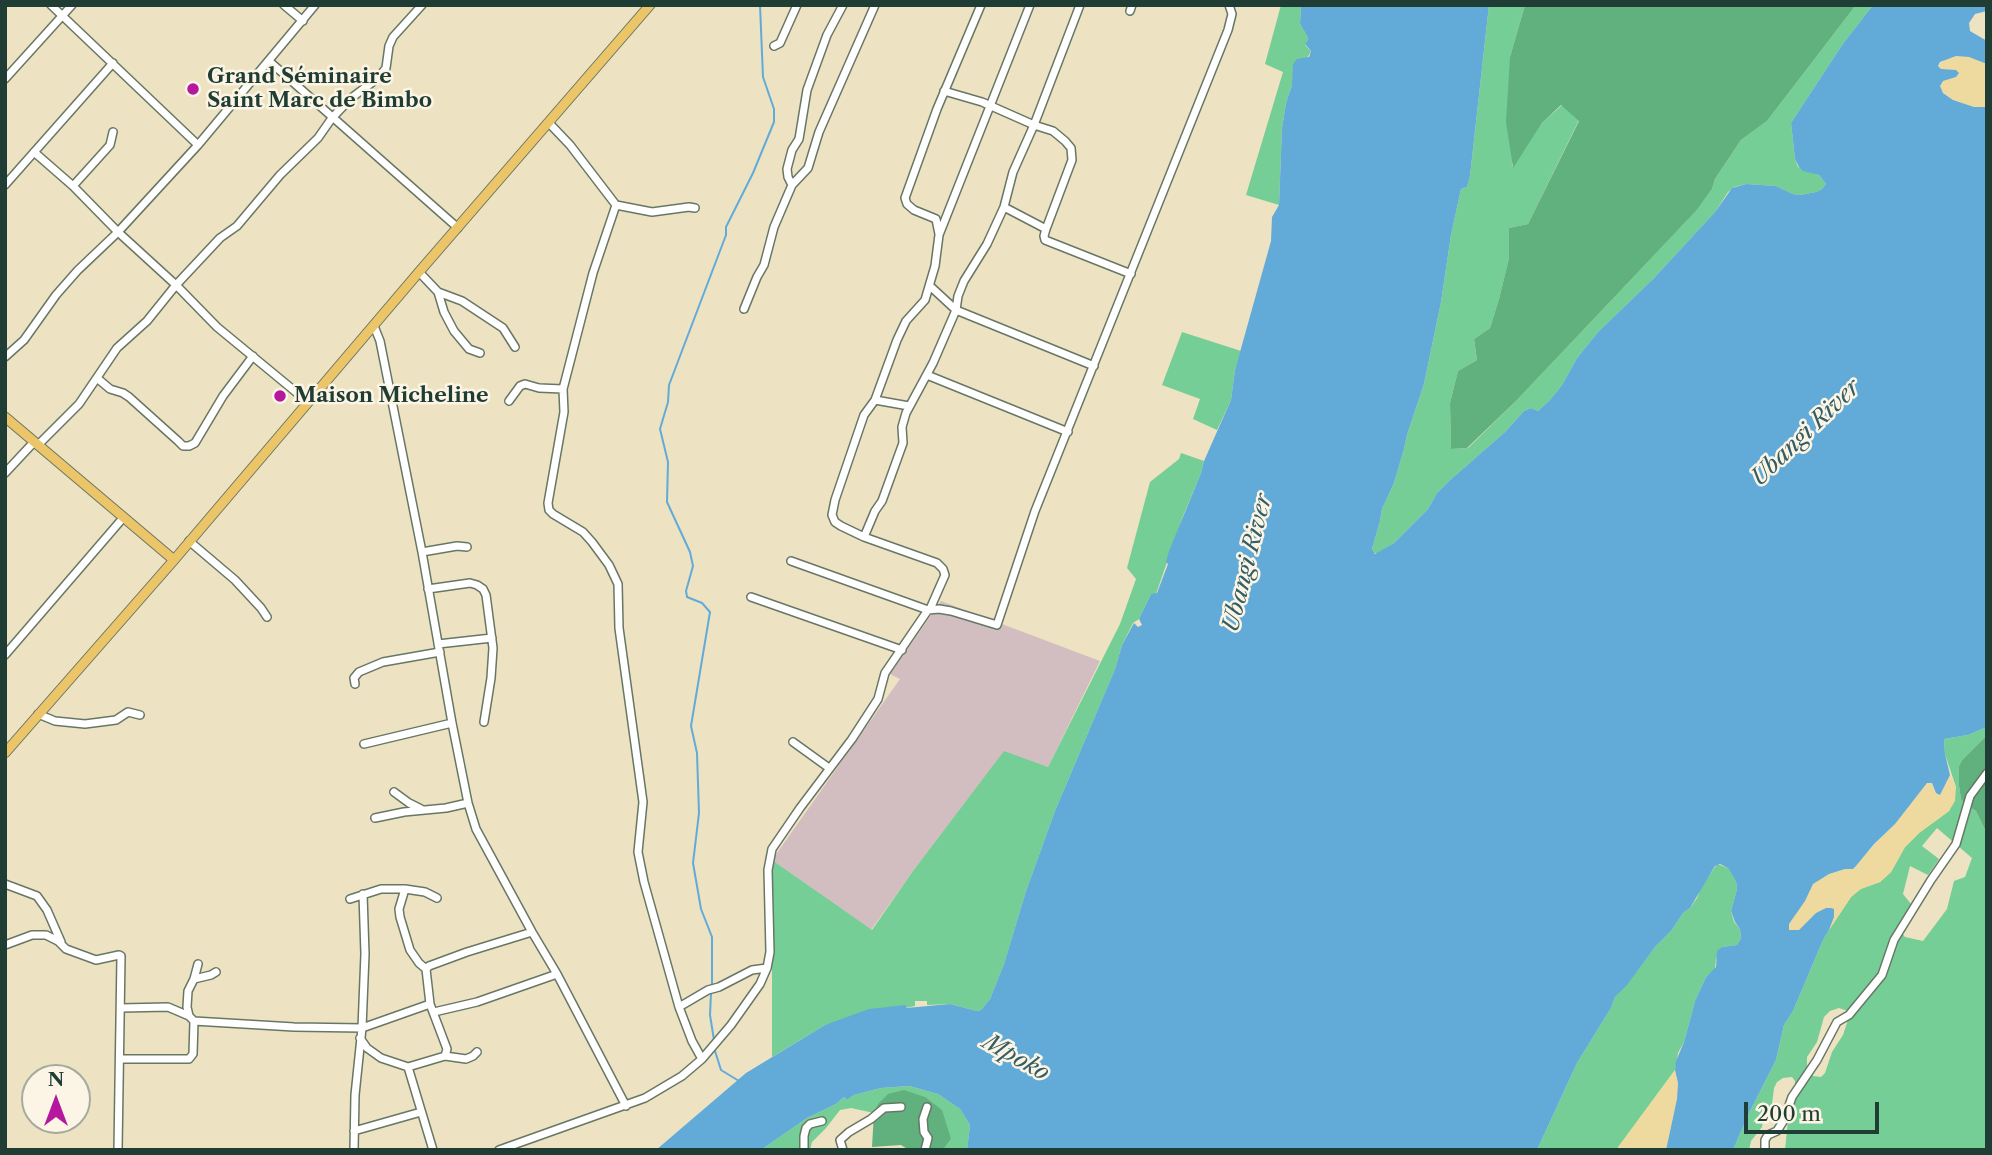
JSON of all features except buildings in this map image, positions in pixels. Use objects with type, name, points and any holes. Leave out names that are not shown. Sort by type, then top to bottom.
[{"type":"main road","points":[[5,753],[650,5]]},
{"type":"main road","points":[[5,417],[173,560]]},
{"type":"street","points":[[51,5],[198,145]]},
{"type":"street","points":[[5,79],[72,5]]},
{"type":"street","points":[[284,5],[303,21]]},
{"type":"street","points":[[5,357],[24,340],[56,295],[78,270],[118,232],[198,145],[315,5]]},
{"type":"street","points":[[5,473],[79,404],[117,348],[147,321],[220,238],[237,226],[350,99],[378,78],[386,68],[393,37],[422,5]]},
{"type":"street","points":[[774,46],[780,43],[797,5]]},
{"type":"street","points":[[792,185],[788,169],[792,150],[799,139],[807,90],[827,35],[843,5]]},
{"type":"street","points":[[744,309],[764,265],[774,227],[792,185],[808,168],[820,132],[875,5]]},
{"type":"street","points":[[503,1149],[626,1106],[670,1085],[693,1068],[731,1025],[760,984],[767,968],[770,952],[768,870],[772,849],[878,699],[885,673],[929,609],[945,575],[937,563],[864,537],[835,522],[832,515],[864,415],[875,400],[906,321],[925,300],[930,286],[939,227],[936,219],[914,210],[905,198],[944,91],[981,5]]},
{"type":"street","points":[[939,235],[1030,5]]},
{"type":"street","points":[[864,537],[882,501],[902,443],[902,427],[909,406],[927,375],[956,310],[964,281],[987,244],[1004,206],[1013,172],[1080,5]]},
{"type":"street","points":[[1229,5],[1233,14]]},
{"type":"street","points":[[791,561],[929,609],[951,611],[997,625],[1035,511],[1238,5]]},
{"type":"street","points":[[269,61],[458,228]]},
{"type":"street","points":[[5,184],[113,63]]},
{"type":"street","points":[[944,91],[982,102],[1053,131],[1071,148],[1072,160],[1046,229],[1045,240],[1131,274]]},
{"type":"street","points":[[549,123],[570,145],[616,205],[652,212],[695,208]]},
{"type":"street","points":[[73,186],[110,145],[113,132]]},
{"type":"street","points":[[34,152],[73,186],[217,327],[308,402]]},
{"type":"street","points":[[616,205],[593,273],[563,389],[564,412],[560,443],[548,503],[552,514],[583,533],[592,542],[609,565],[618,584],[619,628],[643,802],[638,852],[652,916],[679,1007],[702,1059]]},
{"type":"street","points":[[1004,206],[1046,229]]},
{"type":"street","points":[[419,272],[438,292],[462,301],[503,328],[515,347]]},
{"type":"street","points":[[930,286],[956,310],[1094,366]]},
{"type":"street","points":[[438,292],[454,331],[470,349],[480,353]]},
{"type":"street","points":[[374,326],[380,341],[422,552],[452,723],[476,830],[626,1106]]},
{"type":"street","points":[[97,378],[110,389],[130,397],[183,446],[189,446],[195,443],[223,396],[253,356]]},
{"type":"street","points":[[927,375],[1068,432]]},
{"type":"street","points":[[509,401],[520,386],[525,384],[539,388],[563,389]]},
{"type":"street","points":[[875,400],[909,406]]},
{"type":"street","points":[[5,655],[123,518]]},
{"type":"street","points":[[189,541],[235,580],[267,617]]},
{"type":"street","points":[[422,552],[467,547]]},
{"type":"street","points":[[428,589],[470,583],[483,589],[486,595],[492,638],[491,678],[484,722]]},
{"type":"street","points":[[751,597],[902,650]]},
{"type":"street","points":[[355,684],[354,678],[373,666],[439,648],[492,638]]},
{"type":"street","points":[[38,714],[55,721],[85,723],[116,720],[128,712],[140,715]]},
{"type":"street","points":[[364,744],[452,723]]},
{"type":"street","points":[[793,742],[829,768]]},
{"type":"street","points":[[1765,1150],[1765,1140],[1768,1135],[1777,1131],[1784,1120],[1792,1097],[1817,1060],[1836,1022],[1849,1015],[1882,975],[1894,940],[1956,844],[1970,796],[1987,774]]},
{"type":"street","points":[[394,792],[421,810]]},
{"type":"street","points":[[375,818],[468,803]]},
{"type":"street","points":[[5,884],[37,896],[47,910],[63,947]]},
{"type":"street","points":[[405,889],[400,901],[400,917],[410,950],[426,969],[430,1004],[447,1049],[446,1056]]},
{"type":"street","points":[[350,899],[381,890],[405,889],[425,892],[437,898]]},
{"type":"street","points":[[354,1150],[365,954],[363,894]]},
{"type":"street","points":[[426,969],[467,952],[532,932]]},
{"type":"street","points":[[5,945],[32,935],[50,936],[63,947],[96,960],[121,956],[118,1150]]},
{"type":"street","points":[[120,1059],[189,1059],[193,1054],[191,1019],[187,1007],[188,991],[198,964]]},
{"type":"street","points":[[679,1007],[752,970],[767,968]]},
{"type":"street","points":[[194,979],[216,972]]},
{"type":"street","points":[[434,1012],[486,999],[556,974]]},
{"type":"street","points":[[121,1008],[168,1007],[191,1019],[293,1027],[362,1028],[430,1004]]},
{"type":"street","points":[[360,1038],[367,1048],[381,1058],[408,1067],[446,1056],[466,1059],[477,1052]]},
{"type":"street","points":[[408,1067],[433,1150]]},
{"type":"street","points":[[832,1150],[840,1140],[884,1108],[901,1107]]},
{"type":"street","points":[[925,1150],[928,1139],[924,1132],[923,1119],[927,1107]]},
{"type":"street","points":[[354,1131],[421,1112]]},
{"type":"street","points":[[804,1150],[806,1128],[822,1121]]},
{"type":"street","points":[[840,1140],[844,1150]]},
{"type":"shaded area","points":[[941,601],[1100,661],[1048,767],[1004,752],[871,930],[772,860],[900,679],[890,674]]},
{"type":"green space","points":[[1281,5],[1301,5],[1300,24],[1308,40],[1305,45],[1311,51],[1292,85],[1286,103],[1282,128],[1279,205],[1246,195],[1283,72],[1265,64]]},
{"type":"green space","points":[[1489,5],[1525,5],[1510,57],[1512,167],[1542,123],[1562,105],[1579,120],[1528,224],[1509,228],[1509,258],[1490,328],[1474,339],[1477,360],[1458,371],[1450,403],[1451,449],[1468,448],[1516,401],[1697,210],[1741,140],[1767,121],[1856,5],[1873,5],[1842,45],[1791,123],[1798,167],[1819,175],[1826,184],[1822,189],[1800,195],[1776,186],[1746,184],[1734,187],[1715,212],[1654,278],[1598,332],[1577,358],[1550,400],[1538,411],[1531,408],[1524,411],[1505,432],[1437,493],[1428,509],[1394,543],[1374,553],[1372,549],[1382,509],[1394,483],[1424,384],[1461,189],[1467,187],[1470,176]]},
{"type":"green space","points":[[1525,5],[1856,5],[1767,121],[1741,140],[1697,210],[1516,401],[1467,448],[1451,449],[1450,403],[1458,371],[1477,360],[1474,339],[1490,328],[1509,258],[1509,228],[1528,224],[1579,121],[1561,105],[1542,123],[1513,168],[1506,122],[1510,57]]},
{"type":"green space","points":[[1182,332],[1241,351],[1231,400],[1217,430],[1193,419],[1200,399],[1162,385]]},
{"type":"green space","points":[[1181,453],[1204,461],[1201,473],[1156,594],[1151,594],[1122,645],[1115,669],[1055,811],[990,999],[977,1011],[950,1004],[927,1005],[927,1001],[915,1001],[915,1006],[905,1008],[906,1005],[825,1025],[772,1057],[772,860],[872,930],[1004,751],[1048,767],[1120,624],[1136,579],[1127,568],[1150,482],[1179,459]]},
{"type":"green space","points":[[1987,727],[1987,735],[1959,766],[1959,786],[1961,799],[1976,811],[1987,834],[1987,1150],[1785,1150],[1795,1090],[1792,1077],[1777,1082],[1772,1104],[1764,1115],[1762,1127],[1751,1141],[1749,1150],[1733,1150],[1776,1060],[1784,1025],[1793,1011],[1823,940],[1851,897],[1860,889],[1880,882],[1891,872],[1905,847],[1949,811],[1956,787],[1945,754],[1944,739],[1968,735]],"holes":[[[1937,828],[1972,858],[1965,877],[1954,881],[1947,909],[1923,941],[1905,937],[1898,928],[1911,904],[1903,894],[1910,866],[1928,875],[1939,859],[1922,846]],[[1839,1008],[1848,1011],[1843,1035],[1832,1052],[1825,1073],[1821,1077],[1813,1076],[1807,1065],[1807,1057],[1817,1042],[1824,1017]]]},
{"type":"green space","points":[[1987,735],[1987,834],[1976,811],[1961,799],[1959,766]]},
{"type":"green space","points":[[1717,864],[1728,868],[1736,880],[1737,889],[1731,911],[1734,922],[1740,929],[1741,938],[1737,945],[1722,947],[1715,969],[1706,977],[1695,1001],[1675,1070],[1616,1150],[1537,1150],[1577,1063],[1615,997],[1683,913],[1690,908]]},
{"type":"green space","points":[[909,1086],[938,1094],[960,1109],[970,1125],[967,1150],[943,1150],[951,1139],[851,1108],[840,1110],[812,1142],[810,1150],[761,1150],[807,1118],[836,1104],[844,1097],[847,1100],[854,1095],[881,1088]]},
{"type":"green space","points":[[904,1090],[925,1097],[942,1110],[951,1139],[943,1150],[909,1150],[901,1145],[872,1147],[874,1113],[878,1104],[888,1094]]},
{"type":"sand","points":[[1969,57],[1987,64],[1987,107],[1974,107],[1953,100],[1941,90],[1943,81],[1956,77],[1941,69],[1939,65],[1947,58]]},
{"type":"sand","points":[[1950,775],[1956,787],[1955,801],[1949,811],[1905,847],[1891,872],[1880,882],[1861,889],[1851,897],[1829,930],[1834,912],[1831,908],[1816,913],[1799,930],[1789,930],[1788,924],[1805,901],[1813,884],[1829,874],[1853,869],[1923,786],[1931,782],[1936,793],[1940,795]]},
{"type":"sand","points":[[1675,1070],[1677,1099],[1666,1150],[1616,1150]]},
{"type":"water","points":[[1301,5],[1489,5],[1470,176],[1467,187],[1461,189],[1424,384],[1394,483],[1382,509],[1372,549],[1375,554],[1394,543],[1428,509],[1437,493],[1505,432],[1524,411],[1531,408],[1538,411],[1550,400],[1577,358],[1598,332],[1654,278],[1715,212],[1732,188],[1746,184],[1776,186],[1800,195],[1822,189],[1826,184],[1819,175],[1803,171],[1795,159],[1791,123],[1842,45],[1873,5],[1987,5],[1987,11],[1975,14],[1969,23],[1970,31],[1987,41],[1987,64],[1969,57],[1956,56],[1940,62],[1938,66],[1959,73],[1956,77],[1943,81],[1940,86],[1943,93],[1953,100],[1974,107],[1987,107],[1987,727],[1968,735],[1944,739],[1950,775],[1940,795],[1936,793],[1932,783],[1927,783],[1895,824],[1853,869],[1829,874],[1813,884],[1789,924],[1789,930],[1799,930],[1816,913],[1826,908],[1834,909],[1834,917],[1793,1011],[1784,1025],[1776,1060],[1733,1150],[1666,1150],[1677,1099],[1676,1061],[1695,1001],[1706,977],[1716,967],[1717,951],[1722,947],[1737,945],[1741,938],[1740,929],[1731,911],[1737,889],[1736,881],[1728,868],[1720,864],[1715,866],[1690,908],[1683,913],[1615,997],[1577,1063],[1537,1150],[967,1150],[970,1125],[960,1109],[938,1094],[909,1086],[881,1088],[854,1095],[847,1100],[844,1097],[836,1104],[807,1118],[761,1150],[656,1150],[746,1073],[825,1025],[869,1009],[906,1005],[906,1008],[950,1004],[977,1011],[990,999],[1055,811],[1115,669],[1122,645],[1134,623],[1138,627],[1142,625],[1139,619],[1151,594],[1157,593],[1168,564],[1166,562],[1169,551],[1231,400],[1235,370],[1271,241],[1272,217],[1279,205],[1282,128],[1292,85],[1293,64],[1297,59],[1309,57],[1311,51],[1305,44],[1307,36],[1300,24]]},
{"type":"waterway","points":[[712,985],[712,937],[701,909],[693,863],[699,813],[697,753],[691,726],[710,612],[702,603],[687,597],[686,591],[693,566],[690,552],[667,502],[668,462],[660,429],[668,402],[669,385],[726,235],[726,227],[753,173],[774,122],[774,109],[763,77],[760,5]]},
{"type":"waterway","points":[[711,993],[710,1015],[714,1040]]},
{"type":"waterway","points":[[715,1051],[721,1070],[739,1081]]},
{"type":"place","name":"Grand Séminaire Saint Marc de Bimbo","points":[[193,89]]},
{"type":"place","name":"Maison Micheline","points":[[280,396]]},
{"type":"water label","name":"Ubangi River","points":[[1806,433]]},
{"type":"water label","name":"Ubangi River","points":[[1248,563]]},
{"type":"water label","name":"Mpoko","points":[[1016,1058]]}]
